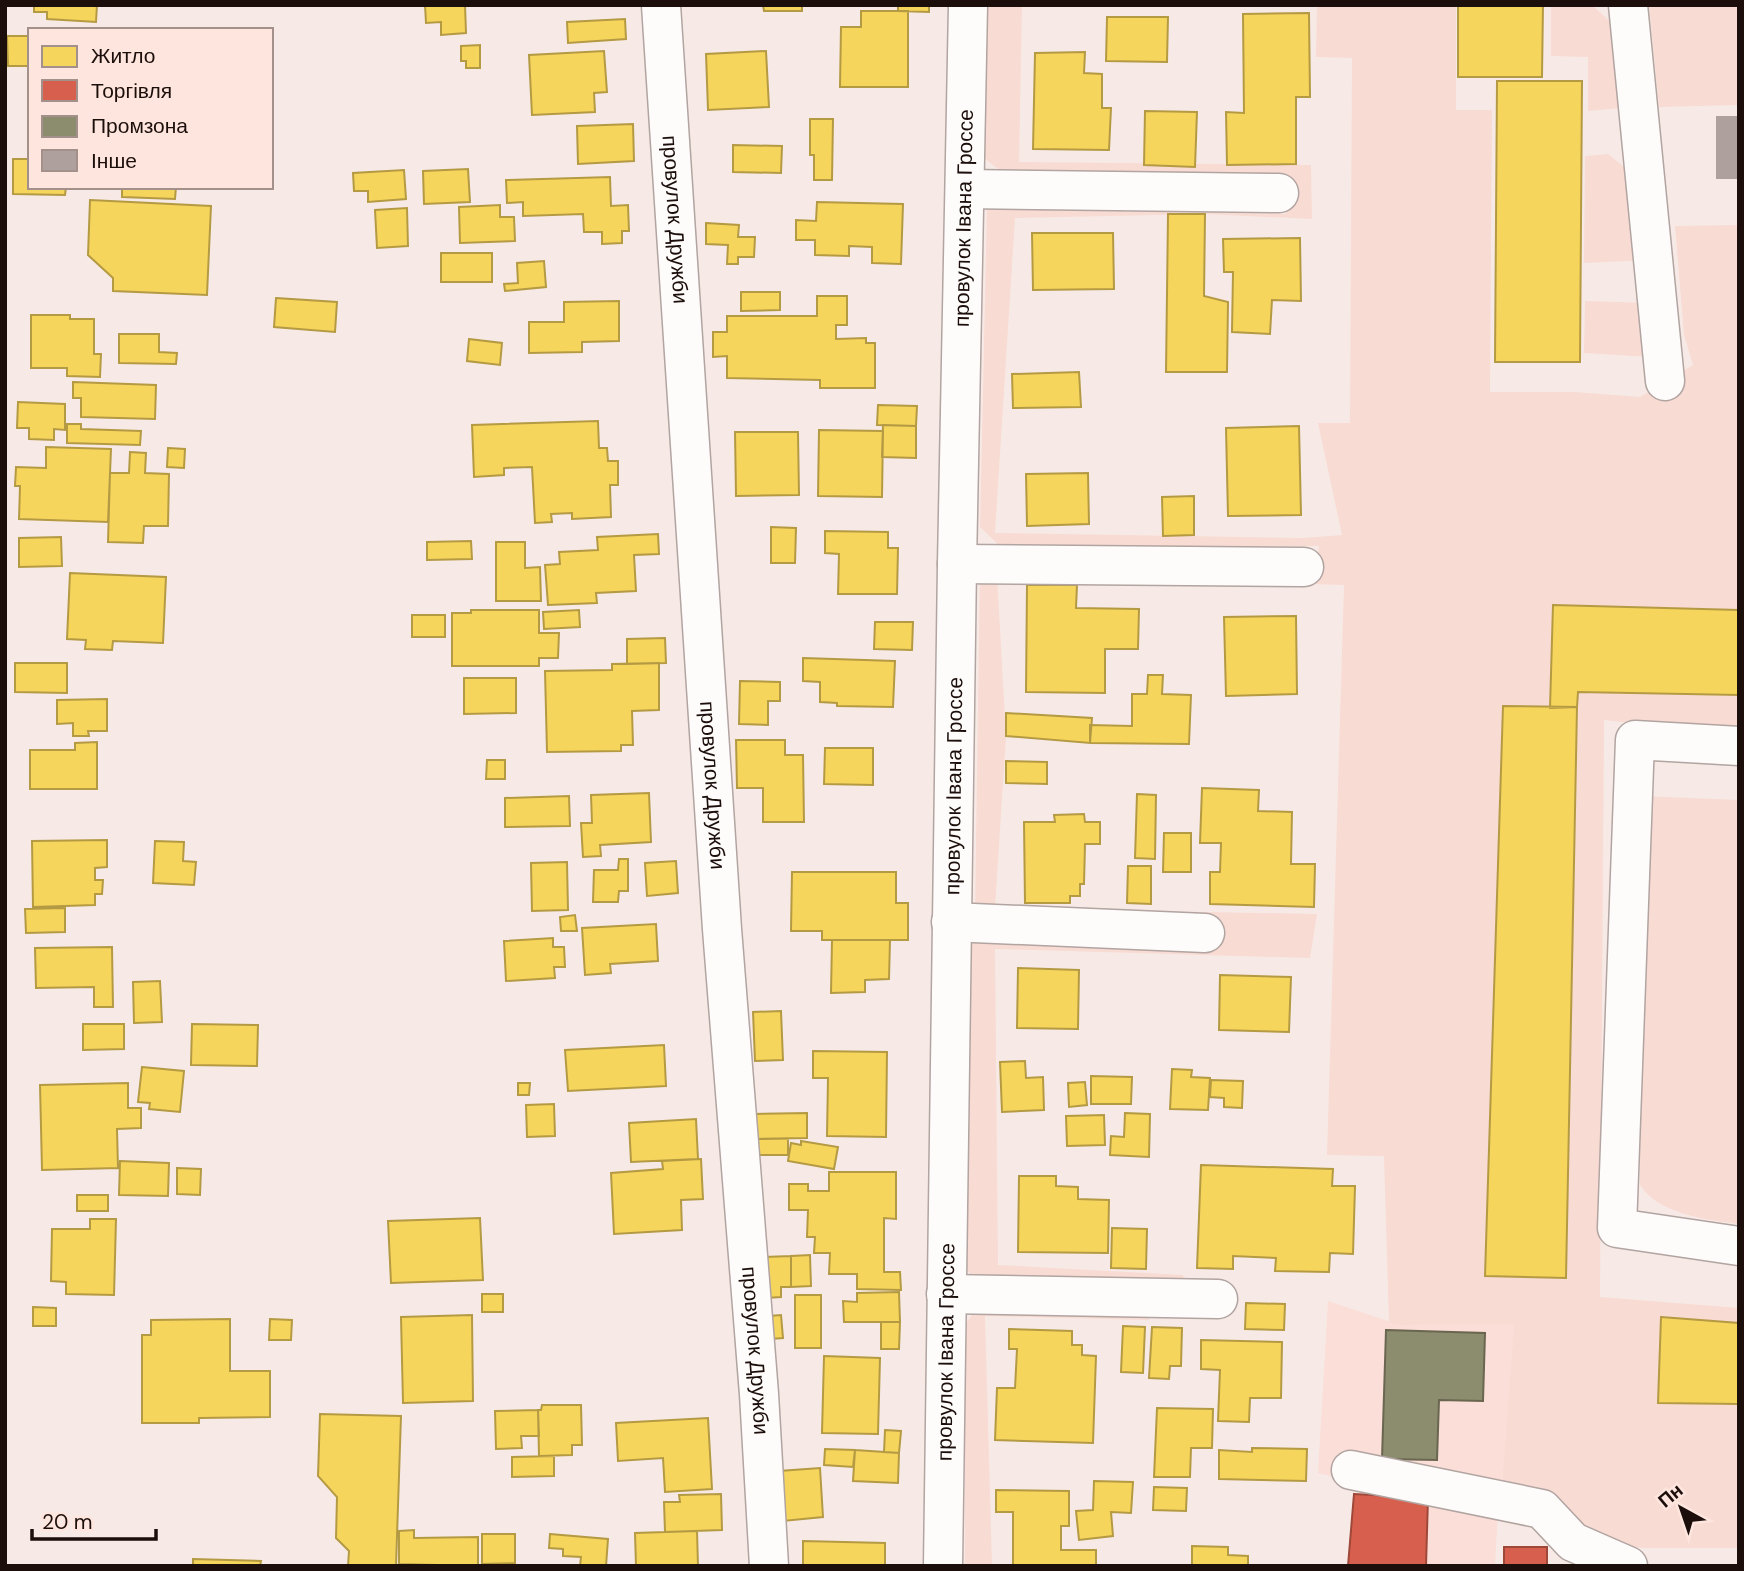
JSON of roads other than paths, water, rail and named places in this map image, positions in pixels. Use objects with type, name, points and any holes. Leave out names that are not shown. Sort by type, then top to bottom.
[{"type":"street","name":"провулок Дружби","points":[[661,5],[720,901],[759,1394],[769,1566]]},
{"type":"street","name":"провулок Івана Гроссе","points":[[943,1566],[951,922],[968,5]]},
{"type":"street","points":[[1628,5],[1665,381]]},
{"type":"street","points":[[965,189],[1279,193]]},
{"type":"street","points":[[957,564],[1304,567]]},
{"type":"street","points":[[1739,746],[1635,740],[1617,1228],[1739,1245]]},
{"type":"street","points":[[951,922],[1205,933]]},
{"type":"street","points":[[946,1294],[1218,1299]]},
{"type":"street","points":[[1351,1470],[1542,1509],[1573,1542],[1628,1566]]}]
